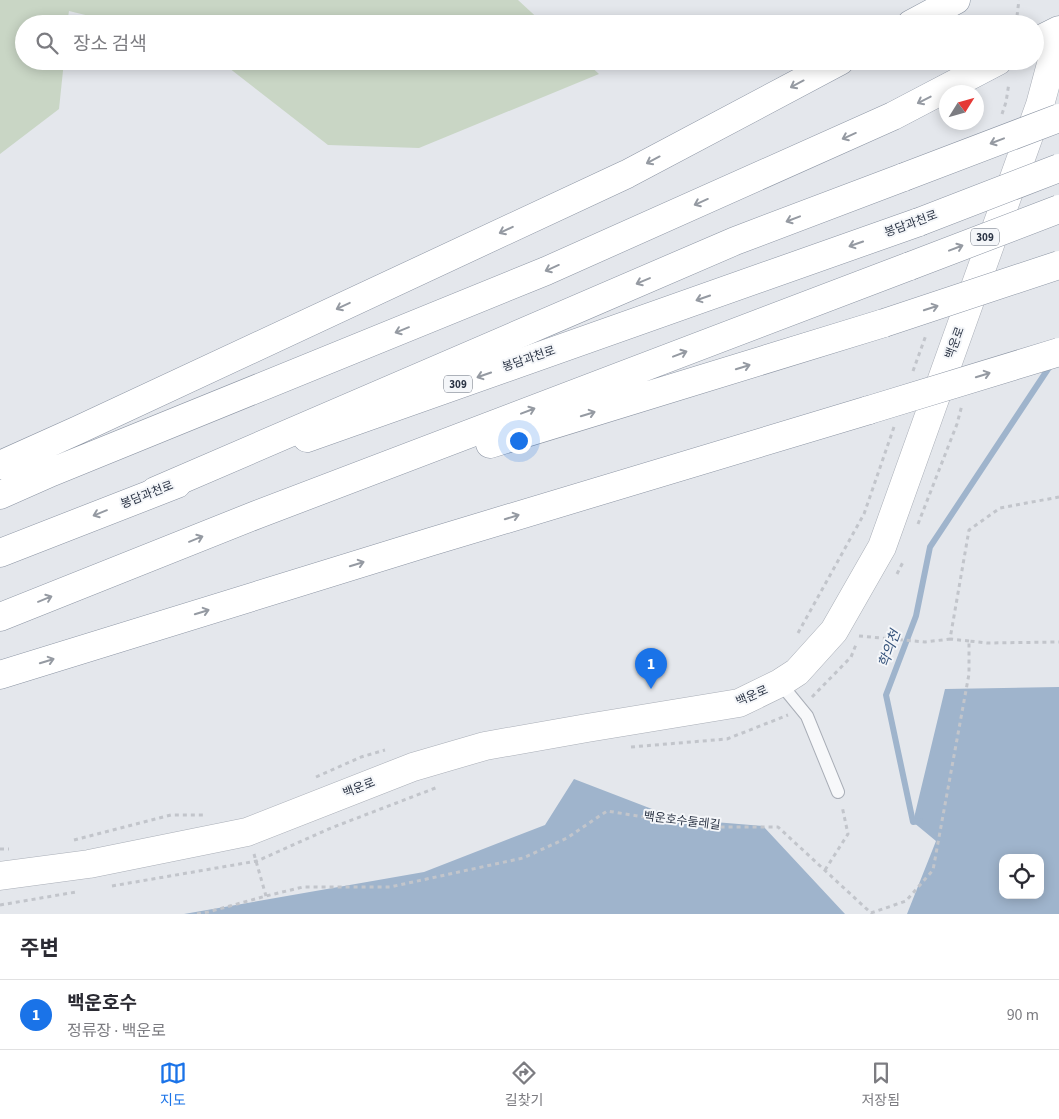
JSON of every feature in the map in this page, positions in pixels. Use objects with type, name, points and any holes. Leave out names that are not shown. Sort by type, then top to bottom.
[{"type":"main road","points":[[928,15],[956,0]]},
{"type":"main road","points":[[1044,38],[1059,30]]},
{"type":"main road","name":"백운로","points":[[0,876],[89,864],[246,832],[413,767],[485,746],[739,703],[798,672],[834,631],[882,547],[1040,105],[1059,34]]},
{"type":"main road","points":[[0,465],[627,174],[823,70]]},
{"type":"main road","points":[[0,495],[52,472],[546,272],[894,116],[1002,70]]},
{"type":"main road","points":[[155,491],[735,241],[1059,118]]},
{"type":"main road","name":"봉담과천로","points":[[0,554],[155,491],[919,222],[1059,168]]},
{"type":"main road","name":"309","points":[[0,617],[256,515],[1059,209]]},
{"type":"main road","points":[[256,515],[884,323],[1059,265]]},
{"type":"main road","points":[[0,675],[430,542],[1059,352]]},
{"type":"lane","points":[[780,683],[806,716],[838,792]]},
{"type":"path","points":[[1017,15],[1019,0]]},
{"type":"path","points":[[1000,120],[1006,102],[1004,70]]},
{"type":"path","points":[[912,373],[929,326]]},
{"type":"path","points":[[798,634],[864,514],[896,420]]},
{"type":"path","points":[[950,639],[969,530],[1000,508],[1059,497]]},
{"type":"path","points":[[860,636],[925,642],[950,639],[987,642],[1059,642]]},
{"type":"path","name":"백운호수둘레길","points":[[197,914],[303,887],[390,887],[523,858],[567,838],[607,811],[706,827],[778,827],[871,914],[906,902],[933,870],[969,674],[969,641]]},
{"type":"path","points":[[630,747],[727,739],[790,714],[800,708],[819,691]]},
{"type":"path","points":[[104,887],[256,861],[331,828],[440,786]]},
{"type":"path","points":[[824,870],[848,834],[838,792]]},
{"type":"path","points":[[246,832],[266,896]]},
{"type":"path","points":[[0,905],[76,892]]},
{"type":"green space","points":[[0,0],[518,0],[534,15],[85,15],[69,11],[68,15],[15,15],[15,70],[63,70],[59,109],[0,154]]},
{"type":"green space","points":[[232,70],[595,70],[599,74],[419,148],[328,145]]},
{"type":"water","points":[[1059,687],[1059,914],[907,914],[936,841],[913,822],[945,689]]},
{"type":"water","points":[[574,779],[678,819],[763,826],[845,914],[184,914],[424,872],[545,825]]},
{"type":"waterway","name":"학의천","points":[[920,821],[913,822],[886,695],[916,616],[930,547],[1052,363]]},
{"type":"place","name":"백운호수","points":[[651,689]]}]
